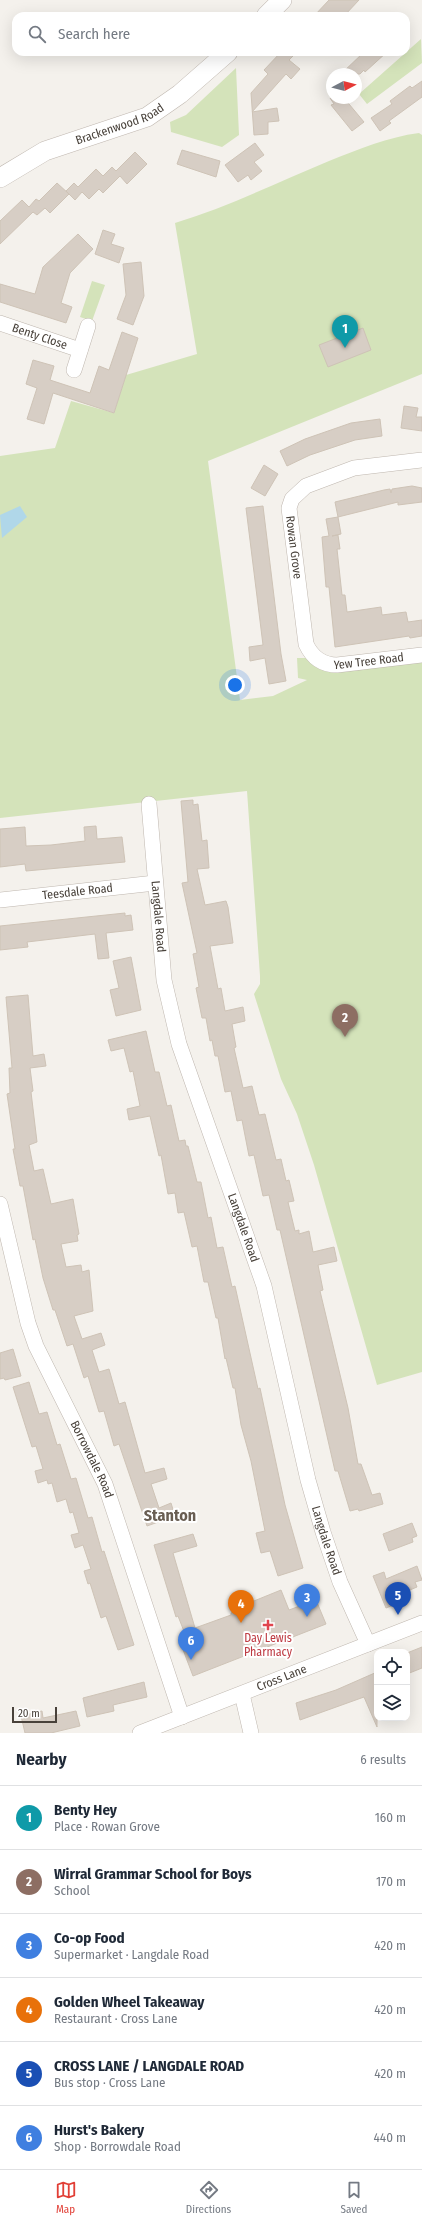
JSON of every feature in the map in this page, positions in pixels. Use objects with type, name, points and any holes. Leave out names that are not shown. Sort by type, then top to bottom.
[{"type":"street","points":[[270,12],[282,0]]},
{"type":"street","name":"Brackenwood Road","points":[[0,178],[45,151],[148,117],[180,94],[223,56]]},
{"type":"street","name":"Benty Close","points":[[0,323],[80,350]]},
{"type":"street","name":"Benty Close","points":[[74,370],[88,326]]},
{"type":"street","name":"Rowan Grove","points":[[318,660],[306,644],[289,508],[292,500],[306,486],[354,468],[422,460]]},
{"type":"street","name":"Yew Tree Road","points":[[318,660],[326,665],[337,666],[422,655]]},
{"type":"street","name":"Langdale Road","points":[[149,804],[164,980],[179,1044],[264,1286],[308,1480],[323,1532],[340,1582],[368,1644]]},
{"type":"street","name":"Teesdale Road","points":[[0,900],[155,883]]},
{"type":"street","name":"Borrowdale Road","points":[[0,1204],[28,1323],[36,1346],[105,1484],[182,1717]]},
{"type":"street","name":"Cross Lane","points":[[140,1733],[422,1623]]},
{"type":"street","points":[[242,1694],[251,1733]]},
{"type":"green space","points":[[421,39],[422,63],[367,104],[362,98],[362,91],[402,56],[410,56],[410,49]]},
{"type":"green space","points":[[236,68],[239,135],[222,147],[171,132],[170,122],[186,115]]},
{"type":"green space","points":[[419,133],[422,135],[422,374],[208,461],[240,700],[273,696],[307,680],[298,678],[297,658],[310,658],[324,670],[334,673],[422,662],[422,1372],[377,1385],[314,1165],[297,1114],[281,1079],[254,994],[260,984],[260,976],[247,791],[0,818],[0,456],[55,448],[71,401],[114,413],[126,375],[197,354],[175,223],[234,202],[362,148],[396,137]]},
{"type":"green space","points":[[92,281],[105,285],[92,321],[80,317]]},
{"type":"water","points":[[20,506],[27,517],[2,538],[0,515]]},
{"type":"building","points":[[329,0],[359,0],[348,12],[318,12]]},
{"type":"building","points":[[277,56],[293,56],[289,60],[300,69],[291,79],[286,74],[252,112],[251,93],[268,74],[264,70]]},
{"type":"building","points":[[360,56],[383,56],[365,72],[364,70],[362,72],[362,68],[347,68]]},
{"type":"building","points":[[422,81],[422,97],[389,121],[391,123],[380,131],[371,118],[392,104],[390,101],[410,86],[412,88]]},
{"type":"building","points":[[349,104],[364,122],[352,131],[331,105]]},
{"type":"building","points":[[277,108],[279,121],[268,122],[268,134],[254,135],[252,112]]},
{"type":"building","points":[[255,143],[264,155],[254,162],[262,171],[251,180],[248,175],[238,182],[225,165]]},
{"type":"building","points":[[182,150],[220,161],[216,177],[177,164]]},
{"type":"building","points":[[135,152],[147,164],[127,184],[120,176],[103,193],[99,189],[89,199],[82,192],[75,200],[66,191],[74,183],[78,187],[96,169],[103,176],[112,167],[116,171]]},
{"type":"building","points":[[57,183],[69,194],[50,213],[45,208],[37,215],[33,212],[0,244],[0,221],[22,200],[29,207],[36,199],[39,201]]},
{"type":"building","points":[[103,230],[115,234],[111,244],[124,248],[119,263],[95,254]]},
{"type":"building","points":[[78,234],[93,249],[70,273],[61,303],[72,307],[66,323],[0,302],[0,284],[35,294],[43,267]]},
{"type":"building","points":[[141,262],[144,296],[133,325],[117,319],[126,295],[123,264]]},
{"type":"building","points":[[363,328],[371,350],[328,367],[319,345]]},
{"type":"building","points":[[122,332],[138,338],[114,413],[53,393],[44,424],[27,419],[37,388],[26,384],[33,360],[54,366],[50,380],[90,393],[99,366],[109,370]]},
{"type":"building","points":[[404,406],[418,408],[416,417],[422,417],[422,431],[401,428]]},
{"type":"building","points":[[380,419],[382,436],[355,440],[310,455],[287,466],[280,451],[305,439],[351,423]]},
{"type":"building","points":[[264,465],[278,474],[265,496],[251,488]]},
{"type":"building","points":[[412,486],[422,488],[422,502],[398,505],[398,502],[338,517],[335,502],[390,489],[391,493],[392,489]]},
{"type":"building","points":[[263,506],[281,654],[286,681],[269,684],[265,658],[250,661],[249,647],[263,645],[246,508]]},
{"type":"building","points":[[338,517],[341,534],[332,536],[338,535],[340,549],[337,549],[342,595],[345,595],[347,612],[381,607],[382,615],[406,612],[408,622],[422,620],[422,636],[410,638],[409,636],[335,647],[329,587],[326,587],[322,537],[329,536],[326,519]]},
{"type":"building","points":[[193,800],[193,805],[198,804],[202,841],[207,840],[209,868],[197,869],[205,905],[226,901],[228,907],[233,943],[210,946],[218,989],[221,988],[225,1011],[243,1007],[245,1021],[232,1024],[236,1047],[234,1048],[243,1088],[252,1086],[259,1115],[265,1114],[276,1160],[281,1159],[286,1181],[289,1180],[294,1201],[288,1202],[295,1231],[299,1230],[299,1234],[309,1231],[313,1252],[334,1247],[337,1261],[318,1265],[323,1290],[320,1291],[348,1408],[358,1464],[361,1464],[372,1495],[380,1493],[383,1504],[359,1511],[358,1509],[350,1511],[338,1471],[335,1471],[280,1230],[277,1230],[269,1195],[263,1196],[254,1155],[249,1156],[242,1120],[237,1121],[231,1091],[225,1092],[218,1056],[215,1056],[212,1040],[210,1041],[206,1018],[202,1018],[196,988],[199,987],[193,954],[197,953],[182,883],[188,882],[181,801]]},
{"type":"building","points":[[96,826],[97,839],[122,837],[125,862],[26,871],[25,864],[0,867],[0,829],[25,827],[26,846],[85,841],[84,827]]},
{"type":"building","points":[[125,913],[125,916],[131,915],[133,930],[106,933],[109,958],[98,959],[95,934],[27,942],[28,947],[0,950],[0,926]]},
{"type":"building","points":[[131,957],[141,1010],[116,1016],[110,990],[119,988],[113,961]]},
{"type":"building","points":[[28,995],[33,1056],[44,1054],[46,1066],[30,1068],[33,1091],[31,1092],[37,1142],[29,1145],[34,1171],[43,1169],[51,1204],[73,1199],[79,1234],[77,1235],[78,1241],[61,1244],[66,1267],[81,1265],[82,1272],[89,1270],[93,1311],[74,1316],[82,1339],[101,1333],[105,1345],[92,1350],[99,1372],[109,1369],[119,1404],[125,1402],[145,1473],[164,1468],[167,1479],[151,1484],[159,1508],[171,1503],[175,1516],[147,1526],[119,1444],[114,1446],[104,1411],[99,1412],[88,1376],[84,1378],[73,1344],[67,1346],[55,1310],[53,1310],[43,1278],[35,1239],[33,1240],[23,1186],[20,1186],[13,1149],[15,1149],[7,1094],[10,1093],[9,1068],[12,1068],[6,997]]},
{"type":"building","points":[[146,1031],[155,1072],[159,1072],[167,1106],[171,1105],[179,1141],[185,1140],[186,1146],[188,1146],[197,1182],[201,1182],[208,1218],[211,1217],[217,1248],[223,1247],[232,1287],[235,1286],[258,1389],[260,1388],[285,1505],[303,1568],[278,1576],[270,1551],[261,1553],[256,1533],[265,1531],[251,1461],[241,1425],[235,1388],[233,1388],[226,1358],[225,1359],[218,1318],[216,1318],[208,1282],[204,1282],[197,1246],[192,1247],[184,1212],[178,1213],[175,1193],[168,1194],[161,1155],[159,1156],[150,1116],[129,1120],[127,1109],[140,1106],[133,1071],[130,1072],[124,1048],[111,1051],[108,1040]]},
{"type":"building","points":[[13,1349],[21,1376],[5,1380],[4,1378],[0,1379],[0,1353]]},
{"type":"building","points":[[29,1382],[39,1414],[47,1412],[57,1445],[60,1444],[71,1479],[76,1478],[88,1518],[92,1517],[102,1552],[104,1551],[134,1645],[118,1650],[106,1616],[101,1618],[90,1583],[88,1584],[84,1571],[91,1569],[83,1545],[75,1548],[71,1535],[79,1533],[73,1512],[70,1513],[66,1499],[57,1502],[52,1483],[48,1484],[47,1480],[38,1483],[35,1471],[43,1469],[36,1446],[32,1447],[13,1387]]},
{"type":"building","points":[[412,1523],[417,1536],[412,1538],[413,1542],[389,1551],[383,1534]]},
{"type":"building","points":[[193,1534],[197,1546],[173,1553],[195,1628],[231,1615],[231,1613],[250,1606],[249,1603],[281,1590],[289,1610],[316,1600],[326,1624],[193,1676],[182,1647],[189,1644],[178,1616],[176,1617],[154,1545]]},
{"type":"building","points":[[417,1566],[422,1580],[415,1582],[417,1587],[393,1597],[396,1604],[386,1608],[373,1576],[384,1572],[386,1579]]},
{"type":"building","points":[[422,1647],[422,1668],[410,1673],[410,1652]]},
{"type":"building","points":[[374,1673],[374,1720],[364,1697],[300,1720],[296,1703],[336,1690]]},
{"type":"building","points":[[144,1682],[147,1697],[113,1705],[114,1711],[87,1717],[83,1698]]},
{"type":"building","points":[[42,1711],[43,1718],[76,1711],[80,1726],[51,1733],[25,1733],[21,1716]]},
{"type":"place","name":"Benty Hey","points":[[345,348]]},
{"type":"place","name":"Wirral Grammar School for Boys","points":[[345,1037]]},
{"type":"place","name":"CROSS LANE / LANGDALE ROAD","points":[[398,1615]]},
{"type":"place","name":"Co-op Food","points":[[307,1617]]},
{"type":"place","name":"Golden Wheel Takeaway","points":[[241,1623]]},
{"type":"place","name":"Day Lewis Pharmacy","points":[[268,1625]]},
{"type":"place","name":"Hurst's Bakery","points":[[191,1660]]},
{"type":"district","name":"Stanton","points":[[170,1515]]}]
